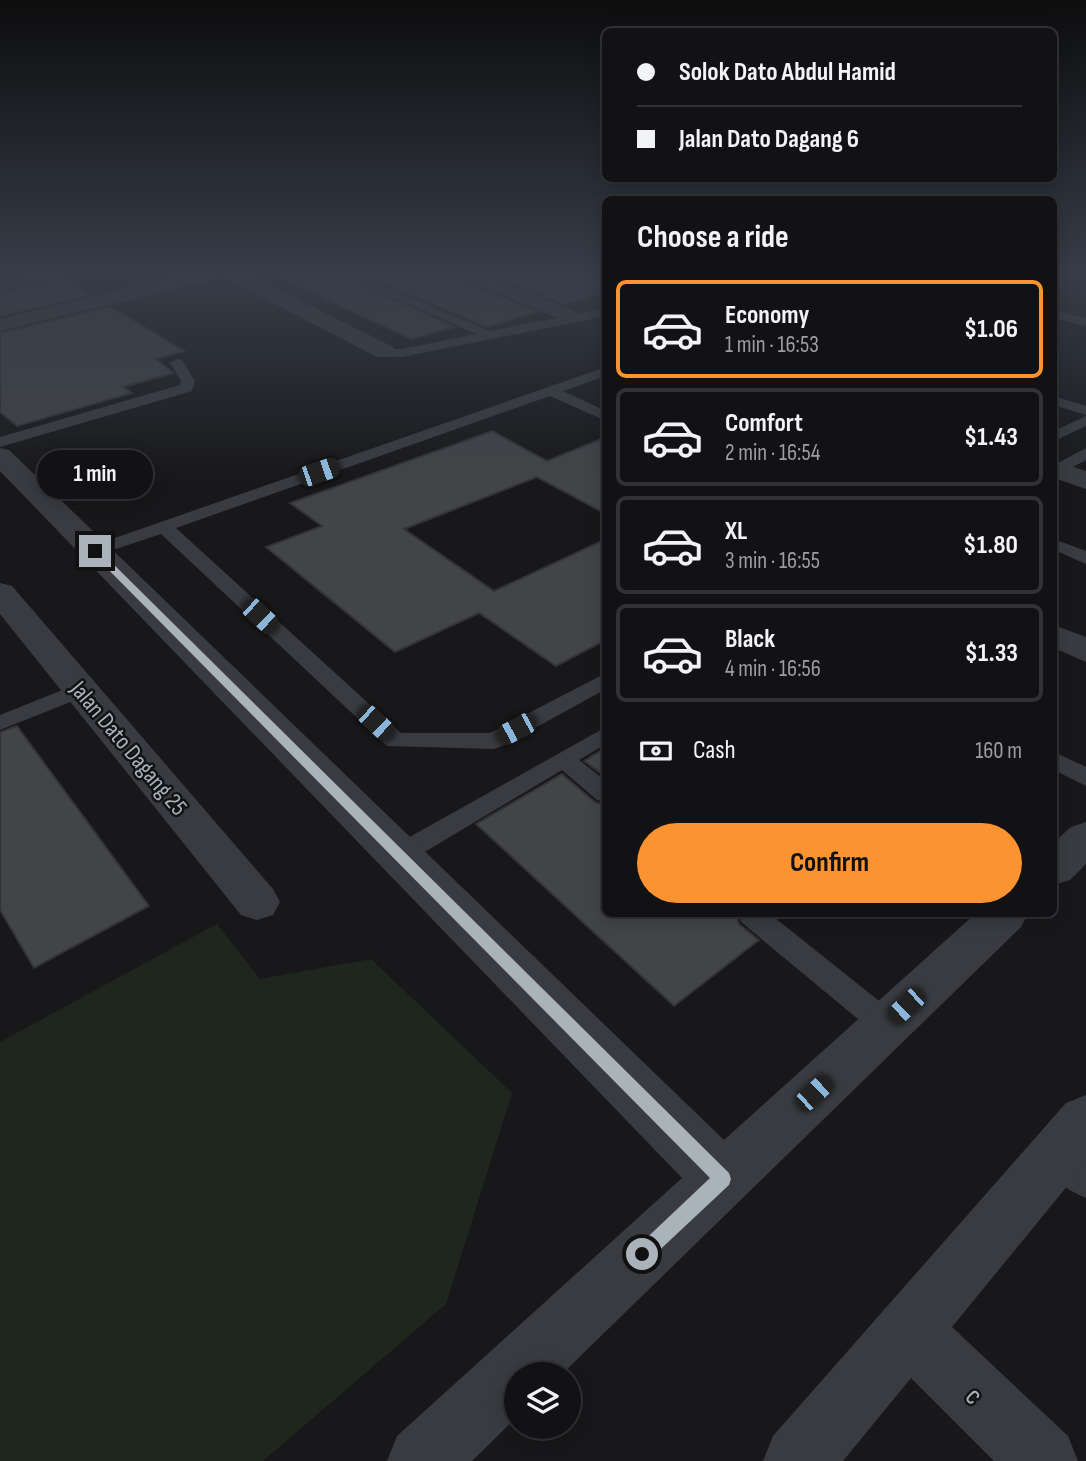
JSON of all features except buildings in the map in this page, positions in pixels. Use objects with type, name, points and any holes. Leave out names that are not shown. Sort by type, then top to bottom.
[{"type":"street","points":[[370,344],[385,352]]},
{"type":"street","points":[[0,456],[723,1179]]},
{"type":"street","points":[[1057,471],[1086,481]]},
{"type":"street","name":"Jalan Dato Dagang 25","points":[[0,593],[257,902]]},
{"type":"street","points":[[1057,636],[1086,651]]},
{"type":"street","points":[[1057,865],[1086,838]]},
{"type":"street","points":[[422,1461],[1002,917]]},
{"type":"street","points":[[798,1461],[908,1329],[1076,1153]]},
{"type":"street","name":"c","points":[[908,1329],[1043,1461]]},
{"type":"lane","points":[[385,352],[402,353],[444,344]]},
{"type":"lane","points":[[0,442],[187,388],[188,381],[177,363]]},
{"type":"lane","points":[[95,551],[602,372]]},
{"type":"lane","points":[[551,391],[602,415]]},
{"type":"lane","points":[[1057,401],[1086,411]]},
{"type":"lane","points":[[1057,435],[1086,419]]},
{"type":"lane","points":[[1057,470],[1086,453]]},
{"type":"lane","points":[[164,527],[395,741],[494,741],[602,682]]},
{"type":"lane","points":[[1057,545],[1086,558]]},
{"type":"lane","points":[[0,723],[80,690]]},
{"type":"lane","points":[[399,855],[602,736]]},
{"type":"lane","points":[[563,759],[602,791]]},
{"type":"lane","points":[[1057,762],[1086,778]]},
{"type":"lane","points":[[755,917],[887,1024]]},
{"type":"shaded area","points":[[217,924],[260,979],[371,959],[512,1093],[446,1304],[263,1461],[0,1461],[0,1042]]},
{"type":"route","points":[[95,551],[723,1179],[642,1254]]}]
